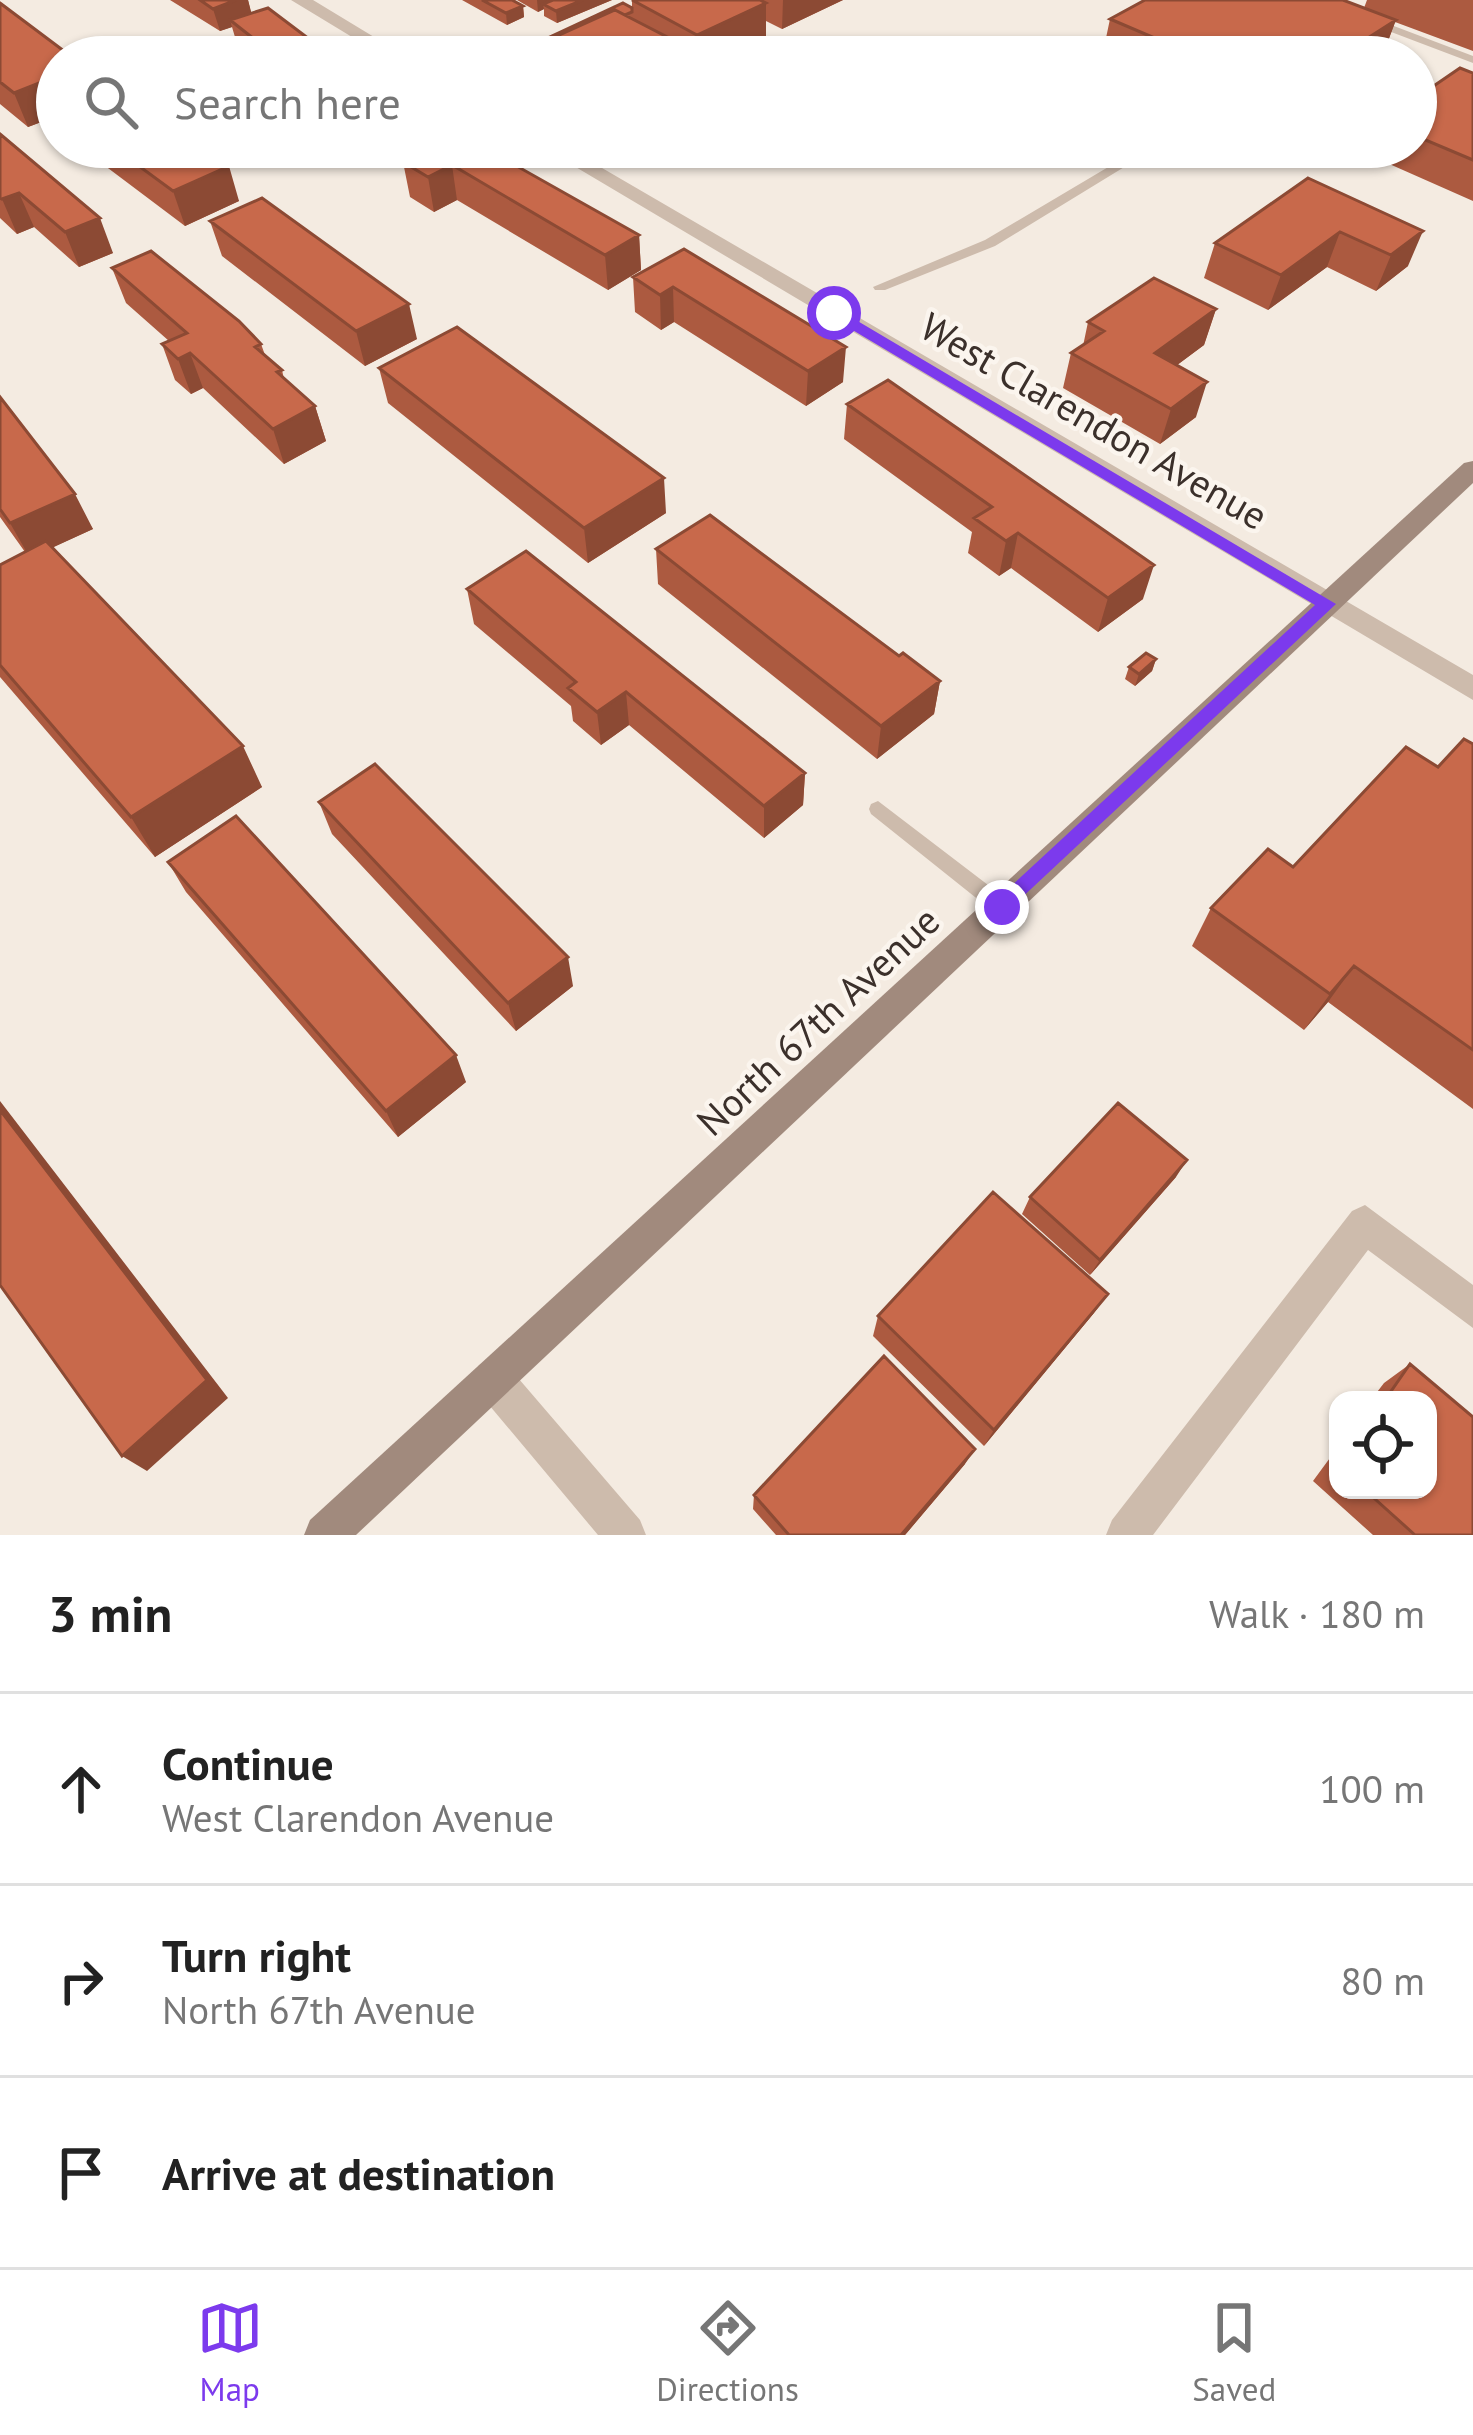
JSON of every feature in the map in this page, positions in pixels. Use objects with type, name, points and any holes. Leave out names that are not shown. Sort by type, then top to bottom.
[{"type":"main road","name":"North 67th Avenue","points":[[325,1535],[1473,469]]},
{"type":"street","points":[[300,0],[362,36]]},
{"type":"street","name":"West Clarendon Avenue","points":[[588,168],[1473,689]]},
{"type":"street","points":[[1127,1535],[1365,1224],[1473,1309]]},
{"type":"street","points":[[493,1379],[625,1535]]},
{"type":"lane","points":[[1336,0],[1345,11],[1410,36]]},
{"type":"lane","points":[[1437,46],[1473,60]]},
{"type":"lane","points":[[880,287],[990,243],[1116,168]]},
{"type":"lane","points":[[878,809],[1002,907]]},
{"type":"building","points":[[200,0],[236,0],[213,9]]},
{"type":"building","points":[[482,0],[512,0],[523,6],[506,13]]},
{"type":"building","points":[[583,0],[556,11],[543,4]]},
{"type":"building","points":[[632,0],[760,0],[766,3],[697,35]]},
{"type":"building","points":[[1145,0],[1343,0],[1396,20],[1371,36],[1150,36],[1110,19]]},
{"type":"building","points":[[0,3],[44,36],[36,36],[36,84],[14,93],[0,82]]},
{"type":"building","points":[[623,3],[632,8],[625,15],[615,10],[552,36]]},
{"type":"building","points":[[268,8],[305,36],[250,36],[230,20]]},
{"type":"building","points":[[615,10],[665,36],[556,36]]},
{"type":"building","points":[[1460,68],[1473,73],[1473,160],[1437,145],[1437,84]]},
{"type":"building","points":[[0,134],[100,218],[65,232],[19,193],[0,198]]},
{"type":"building","points":[[142,168],[225,168],[173,191]]},
{"type":"building","points":[[413,168],[446,168],[428,177]]},
{"type":"building","points":[[457,168],[520,168],[639,235],[605,255]]},
{"type":"building","points":[[1308,178],[1423,231],[1391,255],[1340,232],[1281,275],[1215,243]]},
{"type":"building","points":[[262,198],[409,304],[356,331],[210,221]]},
{"type":"building","points":[[684,249],[846,347],[808,371],[673,287],[660,295],[633,277]]},
{"type":"building","points":[[151,251],[239,321],[261,344],[255,347],[282,370],[277,372],[315,406],[273,429],[190,353],[178,359],[162,344],[187,333],[112,268]]},
{"type":"building","points":[[1154,278],[1216,309],[1155,353],[1207,382],[1171,409],[1071,353],[1104,331],[1088,322]]},
{"type":"building","points":[[457,327],[664,478],[584,528],[379,368]]},
{"type":"building","points":[[888,380],[1154,565],[1108,598],[1018,533],[1006,541],[974,518],[992,507],[847,404]]},
{"type":"building","points":[[0,397],[75,494],[10,523],[0,509]]},
{"type":"building","points":[[710,515],[899,656],[903,653],[940,681],[881,726],[656,549]]},
{"type":"building","points":[[46,541],[243,746],[131,817],[0,665],[0,565]]},
{"type":"building","points":[[526,551],[805,773],[764,806],[626,692],[597,712],[568,688],[576,682],[467,589]]},
{"type":"building","points":[[1146,653],[1156,659],[1139,674],[1129,667]]},
{"type":"building","points":[[1464,739],[1473,744],[1473,1050],[1354,966],[1330,994],[1211,908],[1268,849],[1293,867],[1406,747],[1438,767]]},
{"type":"building","points":[[375,764],[568,957],[508,1003],[319,802]]},
{"type":"building","points":[[236,816],[456,1055],[386,1111],[168,862]]},
{"type":"building","points":[[1118,1103],[1187,1160],[1100,1260],[1030,1197]]},
{"type":"building","points":[[0,1110],[207,1380],[122,1456],[0,1285]]},
{"type":"building","points":[[993,1192],[1108,1294],[994,1430],[878,1316]]},
{"type":"building","points":[[884,1356],[975,1449],[901,1535],[789,1535],[754,1495]]},
{"type":"building","points":[[1410,1364],[1473,1417],[1473,1535],[1415,1535],[1375,1499],[1437,1499],[1437,1391],[1391,1391]]},
{"type":"route","points":[[834,313],[1328,604],[1002,907]]}]
